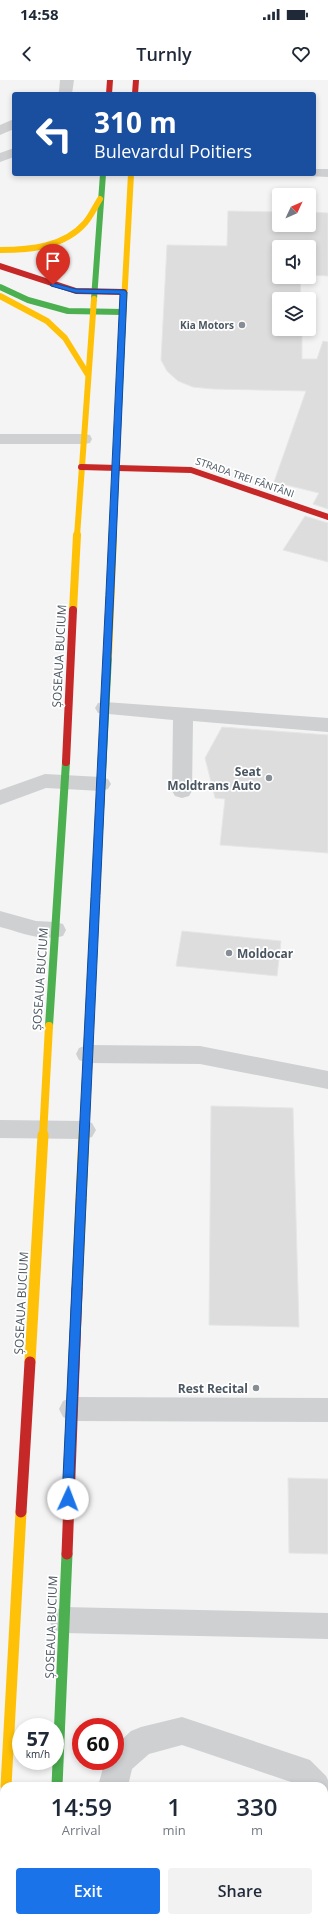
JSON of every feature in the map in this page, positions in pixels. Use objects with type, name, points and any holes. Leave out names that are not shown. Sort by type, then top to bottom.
[{"type":"main road","points":[[108,92],[110,80]]},
{"type":"main road","points":[[135,92],[136,80]]},
{"type":"main road","name":"ȘOSEAUA BUCIUM","points":[[6,1782],[43,1129],[65,782],[81,467],[103,176]]},
{"type":"main road","name":"ȘOSEAUA BUCIUM","points":[[57,1782],[87,1054],[102,784],[115,468],[130,176]]},
{"type":"main road","points":[[0,250],[39,248],[67,238],[88,219],[101,196]]},
{"type":"main road","points":[[0,266],[68,289],[94,292],[124,292]]},
{"type":"main road","points":[[0,287],[45,305],[68,311],[123,312]]},
{"type":"main road","points":[[0,296],[47,321],[66,338],[88,375]]},
{"type":"main road","name":"STRADA TREI FÂNTÂNI","points":[[81,467],[191,470],[328,517]]},
{"type":"street","points":[[0,131],[12,124]]},
{"type":"street","points":[[0,158],[12,153]]},
{"type":"street","points":[[0,172],[12,168]]},
{"type":"street","points":[[316,173],[328,173]]},
{"type":"street","points":[[0,439],[84,439]]},
{"type":"street","points":[[105,708],[328,725]]},
{"type":"street","points":[[182,791],[183,714]]},
{"type":"street","points":[[0,798],[45,781],[102,784]]},
{"type":"street","points":[[0,919],[36,929],[55,930]]},
{"type":"street","points":[[87,1054],[200,1055],[328,1080]]},
{"type":"street","points":[[0,1128],[84,1130]]},
{"type":"street","points":[[72,1409],[328,1410]]},
{"type":"street","points":[[63,1620],[328,1626]]},
{"type":"street","points":[[114,1782],[120,1761],[141,1741],[182,1731],[300,1770],[312,1782]]},
{"type":"building","points":[[228,211],[272,212],[272,232],[316,232],[316,212],[328,213],[328,276],[316,275],[316,240],[272,240],[272,284],[300,284],[301,292],[272,292],[272,336],[302,336],[302,359],[317,359],[323,341],[328,342],[328,509],[313,504],[319,493],[274,482],[306,391],[213,389],[193,387],[178,381],[167,371],[161,360],[167,245],[227,246]]},
{"type":"building","points":[[305,516],[328,523],[328,562],[283,550]]},
{"type":"building","name":"Seat Moldtrans Auto","points":[[222,727],[328,735],[328,853],[220,845],[225,799],[215,798],[205,758]]},
{"type":"building","name":"Moldocar","points":[[182,931],[281,941],[277,976],[176,966]]},
{"type":"building","points":[[211,1106],[293,1108],[299,1327],[209,1325]]},
{"type":"building","points":[[288,1478],[328,1479],[328,1554],[289,1553]]},
{"type":"traffic: fast","points":[[94,299],[103,176]]},
{"type":"traffic: fast","points":[[0,287],[28,300],[68,311],[123,312]]},
{"type":"traffic: fast","points":[[114,501],[122,340]]},
{"type":"traffic: fast","points":[[90,1004],[108,656]]},
{"type":"traffic: fast","points":[[49,1026],[66,762]]},
{"type":"traffic: fast","points":[[57,1782],[67,1554]]},
{"type":"traffic: slow","points":[[122,340],[131,176]]},
{"type":"traffic: slow","points":[[0,250],[22,250],[43,246],[54,243],[73,234],[87,221],[100,199]]},
{"type":"traffic: slow","points":[[0,296],[47,321],[65,338],[88,375]]},
{"type":"traffic: slow","points":[[73,610],[79,498],[94,299]]},
{"type":"traffic: slow","points":[[108,656],[114,501]]},
{"type":"traffic: slow","points":[[77,1289],[90,1004]]},
{"type":"traffic: slow","points":[[30,1362],[49,1026]]},
{"type":"traffic: slow","points":[[6,1782],[21,1512]]},
{"type":"traffic: jam","points":[[109,92],[110,80]]},
{"type":"traffic: jam","points":[[135,92],[136,80]]},
{"type":"traffic: jam","points":[[0,266],[76,291],[124,292]]},
{"type":"traffic: jam","points":[[81,467],[191,470],[328,517]]},
{"type":"traffic: jam","points":[[66,762],[73,610]]},
{"type":"traffic: jam","points":[[67,1554],[77,1289]]},
{"type":"traffic: jam","points":[[21,1512],[30,1362]]},
{"type":"place","name":"Kia Motors","points":[[242,325]]},
{"type":"place","name":"Seat Moldtrans Auto","points":[[269,778]]},
{"type":"place","name":"Moldocar","points":[[229,953]]},
{"type":"place","name":"Rest Recital","points":[[256,1388]]},
{"type":"route","points":[[53,285],[76,291],[124,292],[115,468],[104,744],[87,1054],[68,1499]]}]
